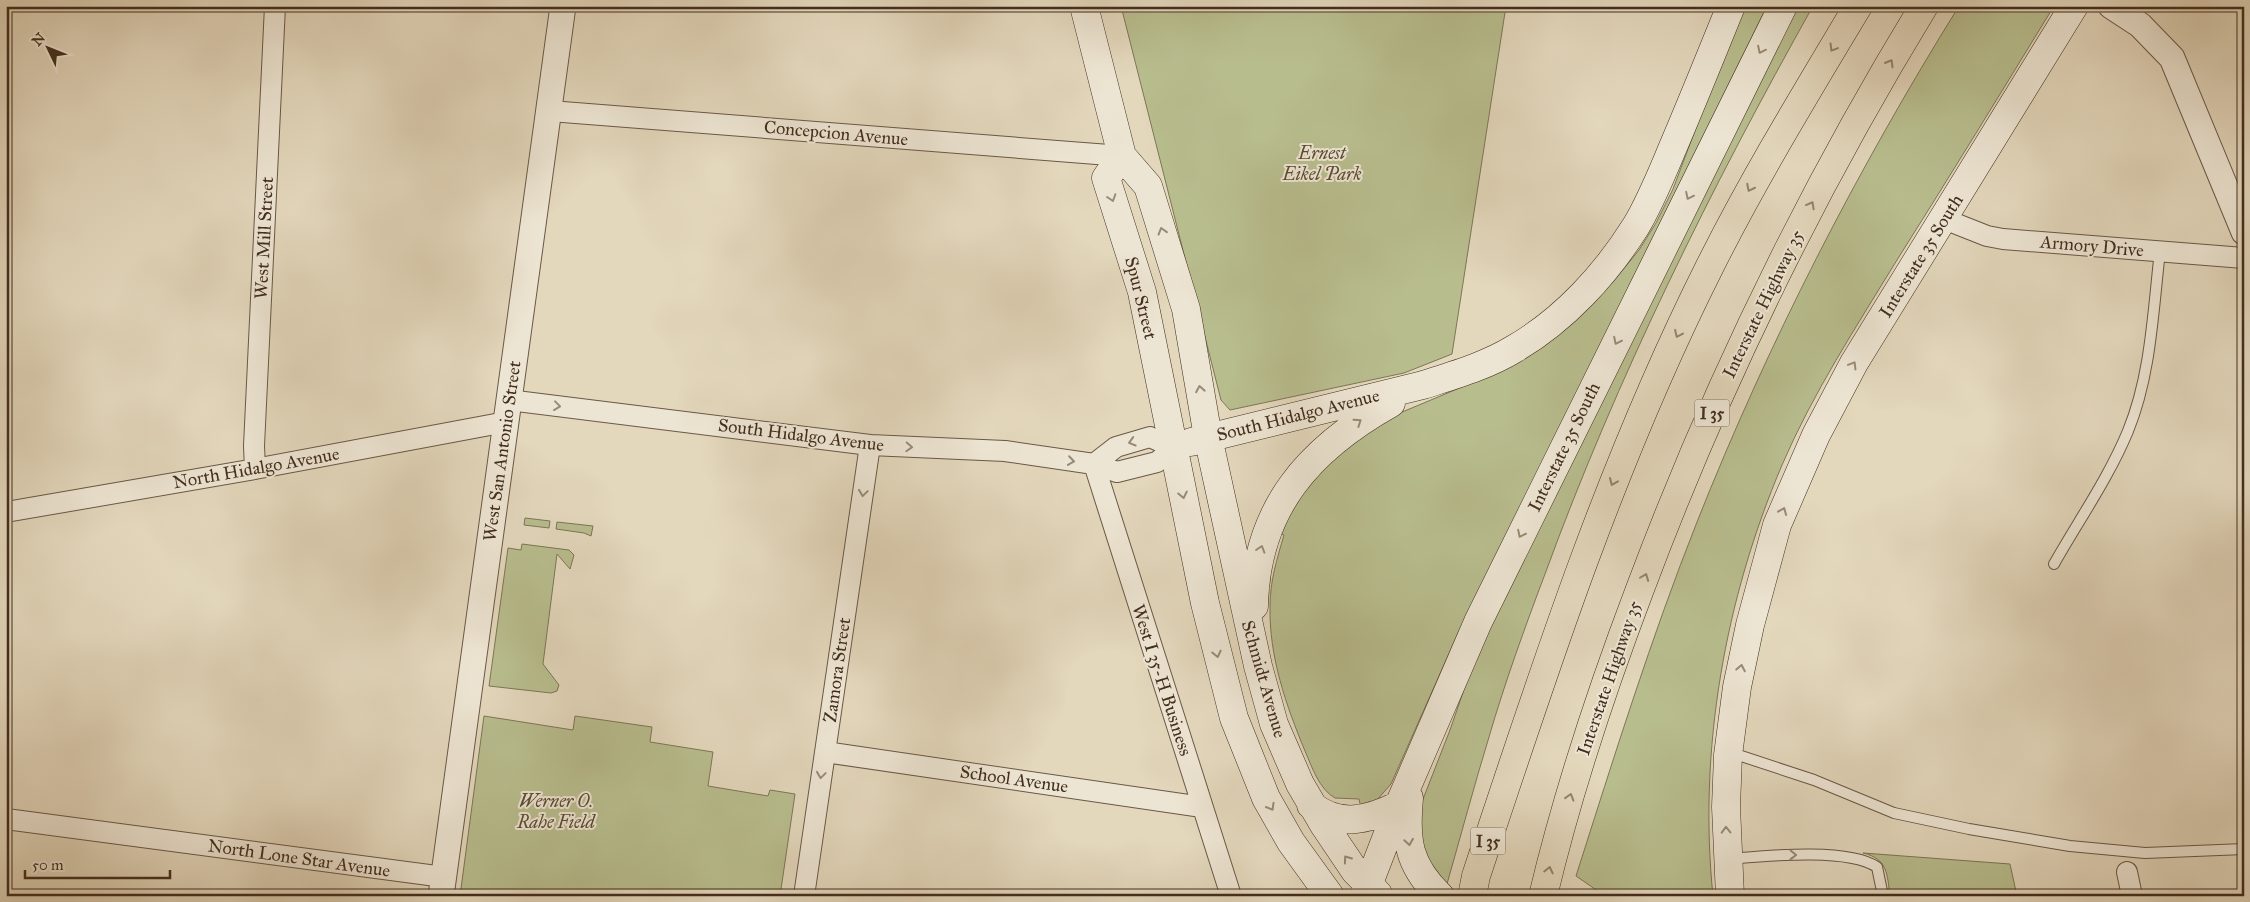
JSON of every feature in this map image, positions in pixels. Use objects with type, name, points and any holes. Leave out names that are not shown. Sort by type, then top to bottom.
[{"type":"highway","name":"I 35","points":[[1472,896],[1476,876],[1581,566],[1607,498],[1661,371],[1708,270],[1762,165],[1858,6]]},
{"type":"highway","name":"Interstate Highway 35","points":[[1543,896],[1556,844],[1595,715],[1668,514],[1696,447],[1740,349],[1805,217],[1854,126],[1924,6]]},
{"type":"main road","points":[[1084,6],[1122,156],[1148,186],[1186,309],[1208,437]]},
{"type":"main road","points":[[1258,666],[1254,578],[1265,538],[1284,497],[1297,477],[1336,438],[1358,421],[1423,385],[1493,360],[1515,348],[1555,319],[1601,274],[1637,224],[1653,193],[1730,6]]},
{"type":"main road","name":"Interstate 35 South","points":[[1370,892],[1398,805],[1478,622],[1783,6]]},
{"type":"main road","name":"Interstate 35 South","points":[[1730,896],[1726,807],[1728,752],[1737,687],[1766,560],[1792,489],[1841,387],[2074,6]]},
{"type":"main road","name":"Spur Street","points":[[1122,156],[1106,178],[1142,292],[1174,448]]},
{"type":"main road","name":"South Hidalgo Avenue","points":[[1174,448],[1208,437],[1423,385]]},
{"type":"main road","name":"Schmidt Avenue","points":[[1208,437],[1258,666],[1274,724],[1300,784],[1311,804],[1337,846],[1370,892]]},
{"type":"main road","name":"Schmidt Avenue","points":[[1174,448],[1205,603],[1234,718],[1266,798],[1291,842],[1330,896]]},
{"type":"main road","points":[[1411,776],[1407,821],[1411,853],[1424,879],[1440,896]]},
{"type":"main road","points":[[1311,804],[1329,816],[1350,820],[1374,816],[1398,805]]},
{"type":"street","name":"West Mill Street","points":[[255,469],[254,446],[274,6]]},
{"type":"street","name":"West San Antonio Street","points":[[442,886],[563,6]]},
{"type":"street","points":[[2111,6],[2140,25],[2172,58],[2244,232]]},
{"type":"street","name":"Concepcion Avenue","points":[[550,110],[1122,156]]},
{"type":"street","name":"Armory Drive","points":[[1944,219],[1987,236],[2003,239],[2244,258]]},
{"type":"street","name":"North Hidalgo Avenue","points":[[6,512],[255,469],[507,411]]},
{"type":"street","name":"South Hidalgo Avenue","points":[[507,411],[870,445],[1005,451],[1094,464],[1117,472],[1157,462],[1174,448]]},
{"type":"street","name":"Zamora Street","points":[[804,896],[870,445]]},
{"type":"street","name":"West I 35-H Business","points":[[1094,464],[1231,896]]},
{"type":"street","name":"School Avenue","points":[[825,752],[1202,807]]},
{"type":"street","name":"North Lone Star Avenue","points":[[6,819],[442,886]]},
{"type":"street","points":[[2127,872],[2132,896]]},
{"type":"lane","points":[[2054,564],[2111,464],[2134,414],[2147,358],[2160,251]]},
{"type":"lane","points":[[1728,752],[1814,780],[1894,813],[1969,829],[2070,846],[2146,853],[2244,849]]},
{"type":"lane","points":[[2127,851],[2127,872]]},
{"type":"lane","points":[[1727,859],[1792,855],[1855,858],[1877,867],[1883,896]]},
{"type":"green space","name":"Ernest Eikel Park","points":[[1121,6],[1506,6],[1452,354],[1404,373],[1230,410],[1221,400]]},
{"type":"green space","points":[[1742,6],[1767,6],[1458,633],[1391,784],[1376,801],[1361,808],[1359,799],[1335,798],[1320,783],[1310,764],[1285,698],[1272,644],[1270,597],[1276,561],[1284,535],[1279,533],[1318,469],[1376,423],[1481,379],[1555,336],[1582,314],[1613,282],[1639,250],[1656,223],[1673,189]]},
{"type":"green space","points":[[1793,6],[1813,6],[1702,214],[1635,356],[1573,500],[1530,614],[1502,696],[1447,884],[1434,872],[1422,854],[1418,812],[1450,730],[1478,649]]},
{"type":"green space","points":[[1959,6],[2054,6],[1836,361],[1794,438],[1762,516],[1745,568],[1720,676],[1709,786],[1709,841],[1713,896],[1605,896],[1576,876],[1649,654],[1697,522],[1724,455],[1816,258],[1885,131]]},
{"type":"green space","points":[[525,518],[550,521],[549,528],[524,525]]},
{"type":"green space","points":[[557,522],[593,526],[591,536],[584,533],[556,529]]},
{"type":"green space","points":[[522,544],[569,550],[574,555],[570,569],[557,554],[543,664],[559,685],[557,691],[551,693],[489,686],[508,548],[521,550]]},
{"type":"green space","name":"Werner O. Rahe Field","points":[[484,716],[573,730],[575,716],[652,727],[650,742],[713,752],[708,786],[768,796],[770,790],[795,794],[780,896],[460,896]]},
{"type":"green space","points":[[1863,853],[2010,864],[2017,896],[1890,896],[1887,874],[1882,863]]}]
